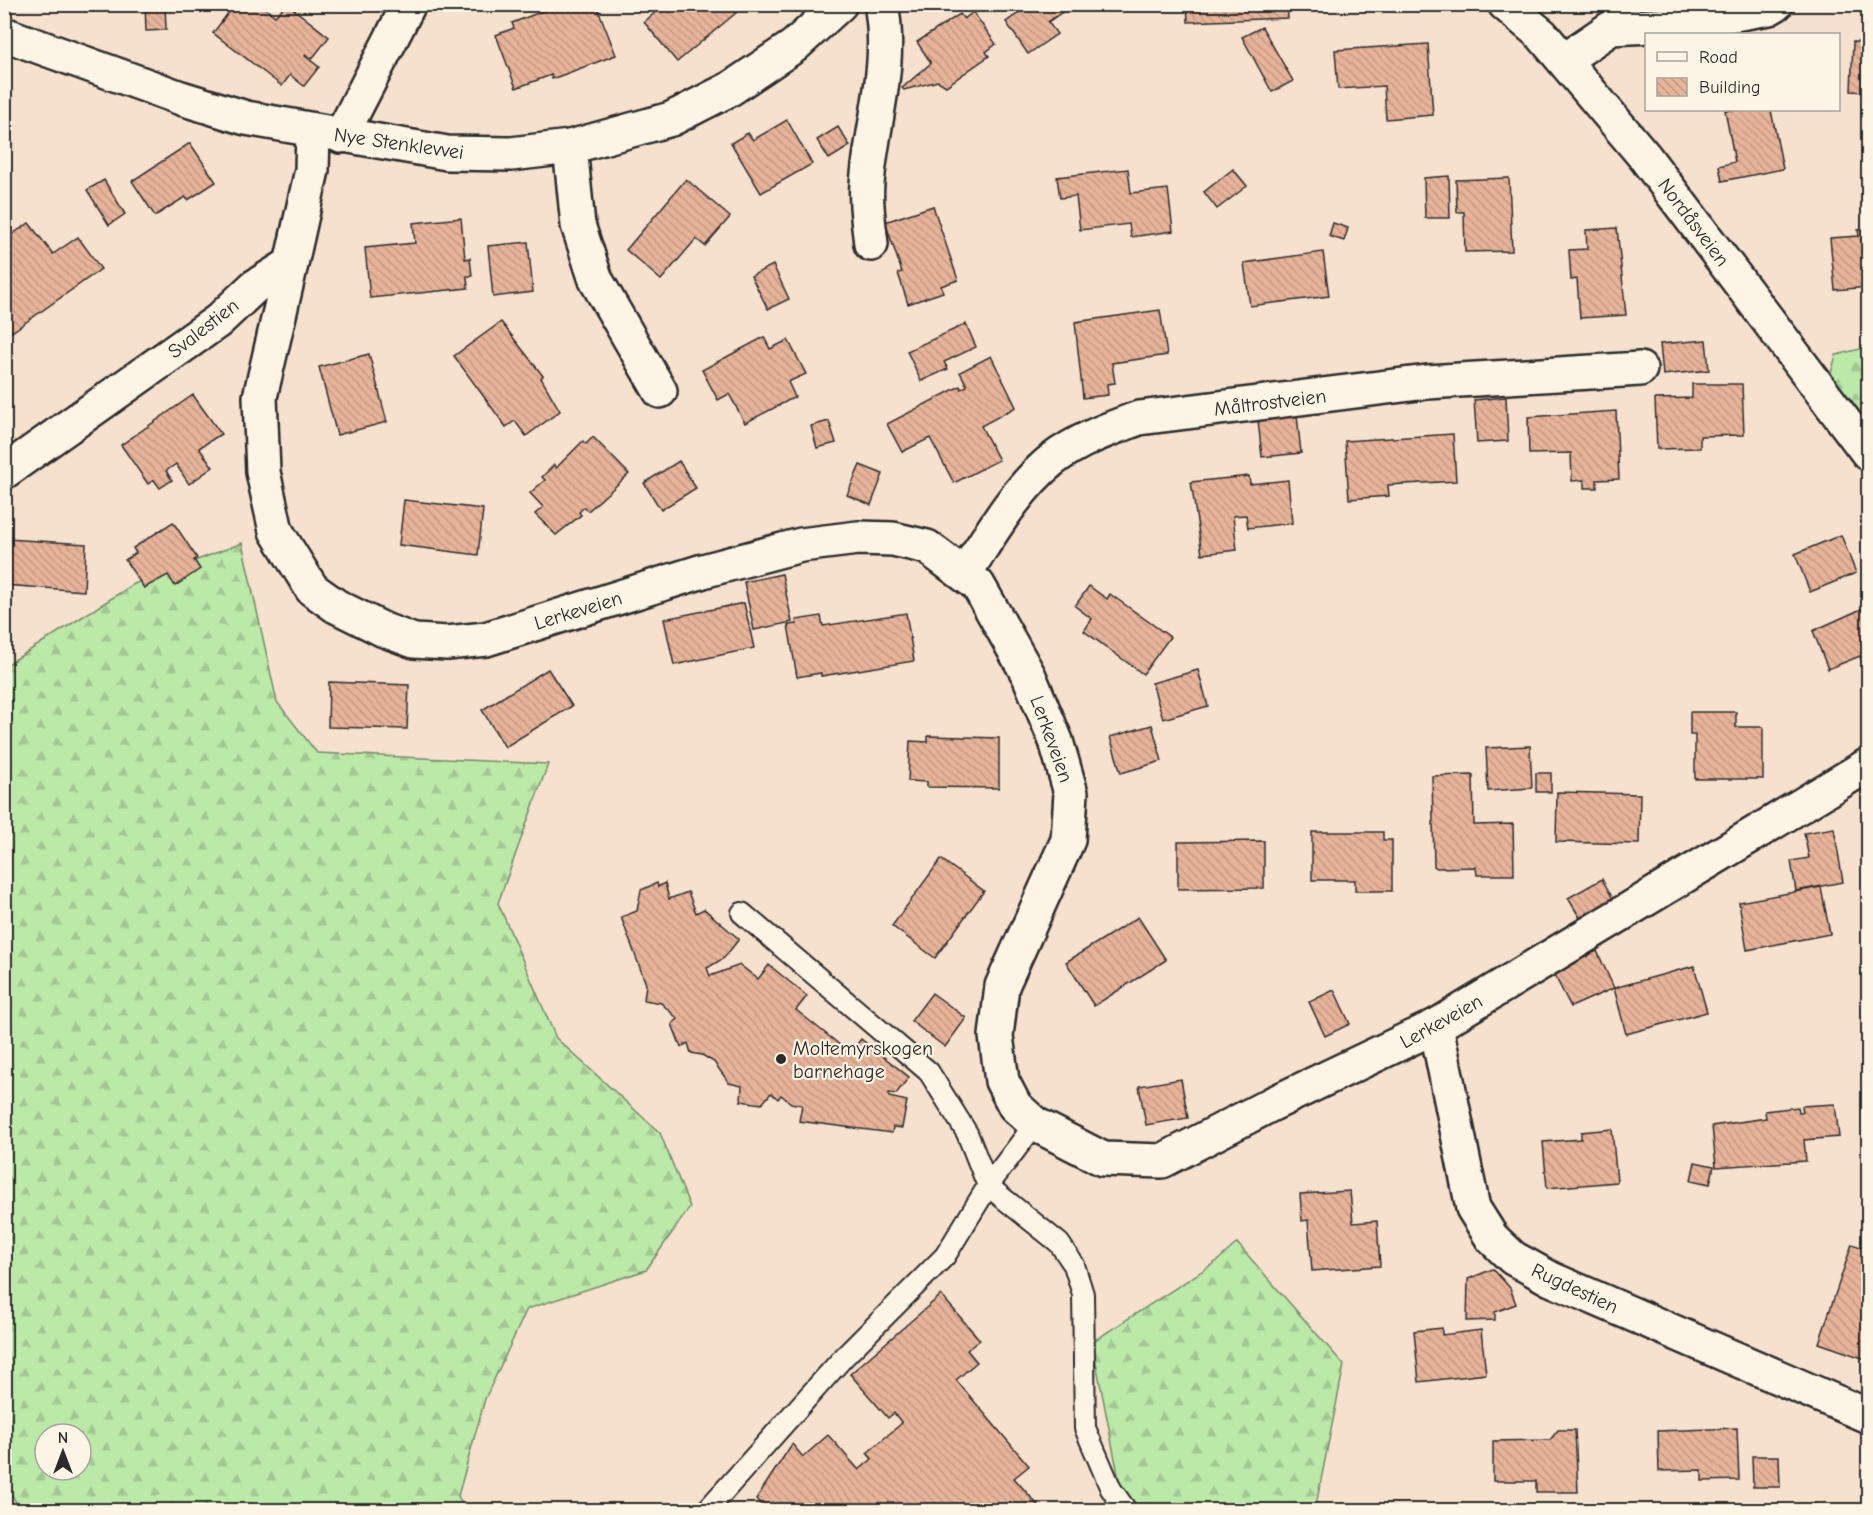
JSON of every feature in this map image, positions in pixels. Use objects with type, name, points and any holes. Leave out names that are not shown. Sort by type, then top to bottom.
[{"type":"street","points":[[291,264],[312,170],[327,134],[409,4]]},
{"type":"street","name":"Nye Stenklevvei","points":[[4,33],[181,98],[246,118],[327,134],[447,153],[511,154],[570,147],[671,119],[730,89],[794,46],[840,4]]},
{"type":"street","points":[[871,244],[867,186],[886,56],[886,29],[881,4]]},
{"type":"street","name":"Nordåsveien","points":[[1505,4],[1542,35],[1645,157],[1869,453]]},
{"type":"street","points":[[1564,60],[1611,28],[1671,25],[1769,8],[1776,4]]},
{"type":"street","points":[[570,147],[578,225],[596,280],[660,391]]},
{"type":"street","name":"Svalestien","points":[[4,472],[218,321],[254,287],[291,264]]},
{"type":"street","name":"Lerkeveien","points":[[291,264],[260,397],[263,472],[276,531],[312,589],[336,606],[384,630],[414,641],[447,643],[486,639],[703,571],[801,546],[858,538],[893,538],[927,547],[965,573],[978,585],[1029,676],[1056,741],[1071,793],[1068,840],[1002,986],[996,1036],[1002,1081],[1015,1106],[1035,1124],[1102,1160],[1162,1161],[1272,1104],[1436,1026],[1869,765]]},
{"type":"street","name":"Måltrostveien","points":[[965,573],[1015,499],[1052,460],[1097,433],[1139,418],[1427,382],[1640,369]]},
{"type":"street","name":"Rugdestien","points":[[1436,1026],[1473,1208],[1492,1238],[1513,1258],[1551,1279],[1869,1416]]},
{"type":"lane","points":[[742,913],[929,1072],[967,1133],[988,1185],[1059,1243],[1074,1265],[1083,1294],[1085,1428],[1112,1489],[1126,1510]]},
{"type":"lane","points":[[707,1510],[842,1359],[945,1256],[988,1185],[1035,1124]]},
{"type":"green space","points":[[1868,347],[1868,438],[1825,395],[1836,355]]},
{"type":"green space","points":[[242,543],[277,702],[317,753],[548,764],[498,903],[556,1038],[660,1133],[690,1207],[646,1270],[527,1309],[485,1399],[458,1496],[465,1510],[20,1510],[12,1495],[5,1493],[5,666],[134,584]]},
{"type":"green space","points":[[1237,1243],[1344,1365],[1315,1510],[1125,1510],[1092,1342],[1216,1262]]},
{"type":"building","points":[[145,4],[165,4],[166,30],[146,31]]},
{"type":"building","points":[[235,4],[260,4],[275,16],[287,4],[329,37],[312,59],[305,56],[319,67],[304,86],[290,75],[282,86],[213,33]]},
{"type":"building","points":[[561,4],[596,4],[616,55],[552,79],[551,75],[516,88],[496,35],[514,28],[512,23]]},
{"type":"building","points":[[665,4],[729,4],[736,13],[677,62],[644,22]]},
{"type":"building","points":[[1031,4],[1038,7],[1042,4],[1074,4],[1048,22],[1057,34],[1028,54],[1006,22]]},
{"type":"building","points":[[1187,4],[1287,4],[1288,18],[1188,22]]},
{"type":"building","points":[[973,12],[996,44],[986,52],[989,56],[946,86],[938,81],[904,90],[902,88],[931,63],[917,42],[960,14],[964,19]]},
{"type":"building","points":[[1262,27],[1293,81],[1272,92],[1242,37]]},
{"type":"building","points":[[1853,42],[1868,43],[1868,126],[1865,126],[1866,92],[1851,91]]},
{"type":"building","points":[[1428,44],[1433,115],[1386,119],[1384,86],[1338,89],[1335,50]]},
{"type":"building","points":[[1725,111],[1771,111],[1783,169],[1722,181],[1719,166],[1735,162]]},
{"type":"building","points":[[787,120],[812,164],[761,193],[731,143],[748,133],[753,140]]},
{"type":"building","points":[[838,127],[850,146],[829,159],[817,140]]},
{"type":"building","points":[[190,143],[216,182],[188,200],[185,197],[155,216],[132,181]]},
{"type":"building","points":[[1128,169],[1131,193],[1168,189],[1173,231],[1131,237],[1129,224],[1080,230],[1076,196],[1060,198],[1057,177]]},
{"type":"building","points":[[1233,169],[1247,186],[1217,209],[1204,192]]},
{"type":"building","points":[[1449,176],[1450,218],[1425,218],[1424,178]]},
{"type":"building","points":[[1509,178],[1512,251],[1465,252],[1464,212],[1457,212],[1456,180]]},
{"type":"building","points":[[686,179],[730,217],[705,246],[696,239],[661,280],[626,250]]},
{"type":"building","points":[[104,180],[125,214],[109,225],[87,190]]},
{"type":"building","points":[[933,206],[958,280],[941,286],[943,292],[908,304],[898,273],[902,272],[885,222]]},
{"type":"building","points":[[461,218],[465,259],[470,258],[472,276],[467,276],[468,288],[370,298],[365,248],[415,243],[413,223]]},
{"type":"building","points":[[29,223],[53,254],[78,237],[101,269],[12,332],[4,321],[4,240]]},
{"type":"building","points":[[1333,223],[1348,228],[1344,241],[1329,236]]},
{"type":"building","points":[[1617,228],[1626,315],[1580,318],[1577,279],[1571,280],[1569,250],[1587,249],[1586,230]]},
{"type":"building","points":[[1868,229],[1868,287],[1835,290],[1830,238],[1859,236],[1858,230]]},
{"type":"building","points":[[528,242],[533,292],[493,297],[488,246]]},
{"type":"building","points":[[1323,252],[1329,296],[1250,306],[1244,263]]},
{"type":"building","points":[[773,265],[789,299],[768,309],[751,276]]},
{"type":"building","points":[[1160,310],[1167,355],[1112,363],[1115,383],[1107,384],[1108,395],[1083,398],[1075,322]]},
{"type":"building","points":[[501,322],[543,376],[541,378],[560,411],[526,436],[515,421],[506,427],[454,356]]},
{"type":"building","points":[[966,324],[976,347],[944,362],[948,369],[921,381],[907,351]]},
{"type":"building","points":[[764,337],[770,349],[788,340],[806,374],[788,382],[795,397],[745,423],[729,394],[718,400],[702,370]]},
{"type":"building","points":[[1706,340],[1709,370],[1663,375],[1660,344]]},
{"type":"building","points":[[369,354],[387,422],[337,435],[319,367]]},
{"type":"building","points":[[991,356],[1016,407],[981,426],[999,460],[954,483],[930,438],[902,452],[887,424],[960,386],[961,389],[967,386],[960,372]]},
{"type":"building","points":[[1692,384],[1742,384],[1744,435],[1700,436],[1700,448],[1657,449],[1655,399],[1692,398]]},
{"type":"building","points":[[193,395],[221,434],[199,448],[213,467],[189,484],[176,464],[166,471],[172,480],[160,488],[154,480],[148,484],[121,445]]},
{"type":"building","points":[[1506,397],[1508,441],[1477,443],[1474,400]]},
{"type":"building","points":[[1616,411],[1619,479],[1597,480],[1597,488],[1584,488],[1584,480],[1572,481],[1571,453],[1529,454],[1528,417]]},
{"type":"building","points":[[1297,415],[1301,453],[1262,457],[1258,420]]},
{"type":"building","points":[[829,421],[836,443],[817,448],[811,426]]},
{"type":"building","points":[[1453,434],[1456,481],[1388,485],[1389,496],[1349,499],[1345,441]]},
{"type":"building","points":[[593,437],[629,474],[588,511],[584,507],[579,512],[581,515],[556,535],[535,514],[543,507],[530,493],[545,480],[542,477],[554,465],[556,468],[583,441],[586,444]]},
{"type":"building","points":[[679,461],[696,488],[661,510],[644,483]]},
{"type":"building","points":[[860,465],[883,474],[871,505],[847,495]]},
{"type":"building","points":[[1249,476],[1250,484],[1288,480],[1292,523],[1248,528],[1246,515],[1233,516],[1237,550],[1202,554],[1191,482]]},
{"type":"building","points":[[404,500],[483,509],[478,555],[399,545]]},
{"type":"building","points":[[173,522],[197,558],[194,560],[200,569],[175,586],[168,575],[144,588],[125,560],[136,553],[133,548]]},
{"type":"building","points":[[1841,535],[1856,573],[1810,592],[1795,554]]},
{"type":"building","points":[[7,539],[86,544],[84,591],[4,585]]},
{"type":"building","points":[[782,574],[792,622],[754,630],[744,582]]},
{"type":"building","points":[[1089,586],[1107,599],[1110,594],[1170,637],[1143,674],[1084,631],[1092,619],[1075,606]]},
{"type":"building","points":[[744,603],[754,648],[674,665],[664,619]]},
{"type":"building","points":[[1868,606],[1868,676],[1860,656],[1828,669],[1813,631]]},
{"type":"building","points":[[906,613],[914,661],[821,676],[821,673],[797,677],[788,625],[797,624],[796,620],[821,616],[823,626]]},
{"type":"building","points":[[548,669],[572,706],[505,747],[482,710]]},
{"type":"building","points":[[1198,670],[1208,706],[1163,719],[1152,683]]},
{"type":"building","points":[[329,682],[409,685],[407,729],[328,727]]},
{"type":"building","points":[[1690,712],[1736,712],[1736,727],[1763,727],[1763,779],[1695,779],[1695,735],[1690,735]]},
{"type":"building","points":[[1152,725],[1162,761],[1121,773],[1110,737]]},
{"type":"building","points":[[928,736],[999,738],[999,788],[927,787],[927,782],[908,781],[910,741],[928,742]]},
{"type":"building","points":[[1530,746],[1532,788],[1488,791],[1486,748]]},
{"type":"building","points":[[1536,773],[1551,773],[1551,792],[1536,792]]},
{"type":"building","points":[[1473,775],[1474,825],[1513,824],[1514,875],[1477,875],[1476,867],[1437,868],[1434,866],[1432,776]]},
{"type":"building","points":[[1557,792],[1640,794],[1639,844],[1556,842]]},
{"type":"building","points":[[1834,828],[1843,882],[1796,891],[1791,861],[1809,858],[1804,833]]},
{"type":"building","points":[[1312,832],[1383,832],[1383,840],[1392,840],[1392,891],[1355,891],[1355,880],[1312,880]]},
{"type":"building","points":[[1264,841],[1264,888],[1178,889],[1178,842]]},
{"type":"building","points":[[941,859],[984,891],[935,958],[892,926]]},
{"type":"building","points":[[1602,879],[1613,899],[1580,918],[1568,898]]},
{"type":"building","points":[[657,883],[658,887],[665,883],[669,899],[688,892],[696,913],[704,909],[739,939],[724,958],[707,968],[710,976],[740,965],[758,979],[769,965],[807,996],[796,1010],[850,1053],[861,1039],[909,1077],[896,1094],[889,1093],[889,1097],[907,1101],[902,1128],[893,1127],[892,1133],[799,1121],[802,1105],[791,1103],[781,1095],[778,1099],[771,1093],[762,1104],[741,1101],[742,1086],[729,1083],[714,1062],[702,1055],[691,1053],[688,1043],[681,1047],[672,1024],[678,1019],[661,1003],[644,1000],[646,984],[621,917],[637,911],[641,890]]},
{"type":"building","points":[[1821,887],[1830,934],[1747,950],[1739,902]]},
{"type":"building","points":[[1138,917],[1166,960],[1094,1006],[1066,962]]},
{"type":"building","points":[[1597,951],[1614,988],[1571,1007],[1553,972]]},
{"type":"building","points":[[1694,966],[1707,1012],[1626,1034],[1614,988]]},
{"type":"building","points":[[1334,990],[1350,1024],[1325,1036],[1309,1002]]},
{"type":"building","points":[[932,993],[966,1018],[945,1047],[911,1021]]},
{"type":"building","points":[[1181,1079],[1188,1118],[1146,1125],[1139,1086]]},
{"type":"building","points":[[1835,1104],[1839,1137],[1804,1140],[1806,1161],[1716,1167],[1712,1126],[1766,1118],[1765,1111],[1798,1107],[1799,1112],[1803,1112],[1802,1106]]},
{"type":"building","points":[[1612,1129],[1617,1182],[1547,1188],[1543,1142],[1581,1139],[1581,1132]]},
{"type":"building","points":[[1695,1162],[1714,1166],[1710,1184],[1691,1180]]},
{"type":"building","points":[[1350,1191],[1353,1223],[1377,1221],[1380,1266],[1312,1271],[1308,1220],[1302,1221],[1300,1194]]},
{"type":"building","points":[[1852,1244],[1868,1250],[1868,1360],[1819,1343]]},
{"type":"building","points":[[1493,1269],[1510,1288],[1516,1304],[1495,1312],[1495,1320],[1467,1321],[1468,1279]]},
{"type":"building","points":[[941,1295],[980,1340],[967,1350],[977,1362],[956,1380],[1029,1466],[1014,1478],[1042,1510],[766,1510],[756,1499],[792,1444],[803,1457],[828,1435],[859,1470],[872,1459],[867,1453],[902,1423],[894,1413],[888,1418],[850,1374]]},
{"type":"building","points":[[1442,1328],[1442,1335],[1481,1330],[1486,1374],[1419,1382],[1414,1331]]},
{"type":"building","points":[[1737,1428],[1739,1480],[1702,1481],[1702,1470],[1659,1471],[1658,1431]]},
{"type":"building","points":[[1558,1430],[1575,1430],[1578,1492],[1536,1492],[1536,1481],[1493,1481],[1493,1441],[1550,1440]]},
{"type":"building","points":[[1752,1456],[1779,1456],[1780,1487],[1753,1487]]},
{"type":"building","points":[[1812,1503],[1831,1510],[1809,1510]]},
{"type":"place","name":"Moltemyrskogen barnehage","points":[[781,1059]]}]
